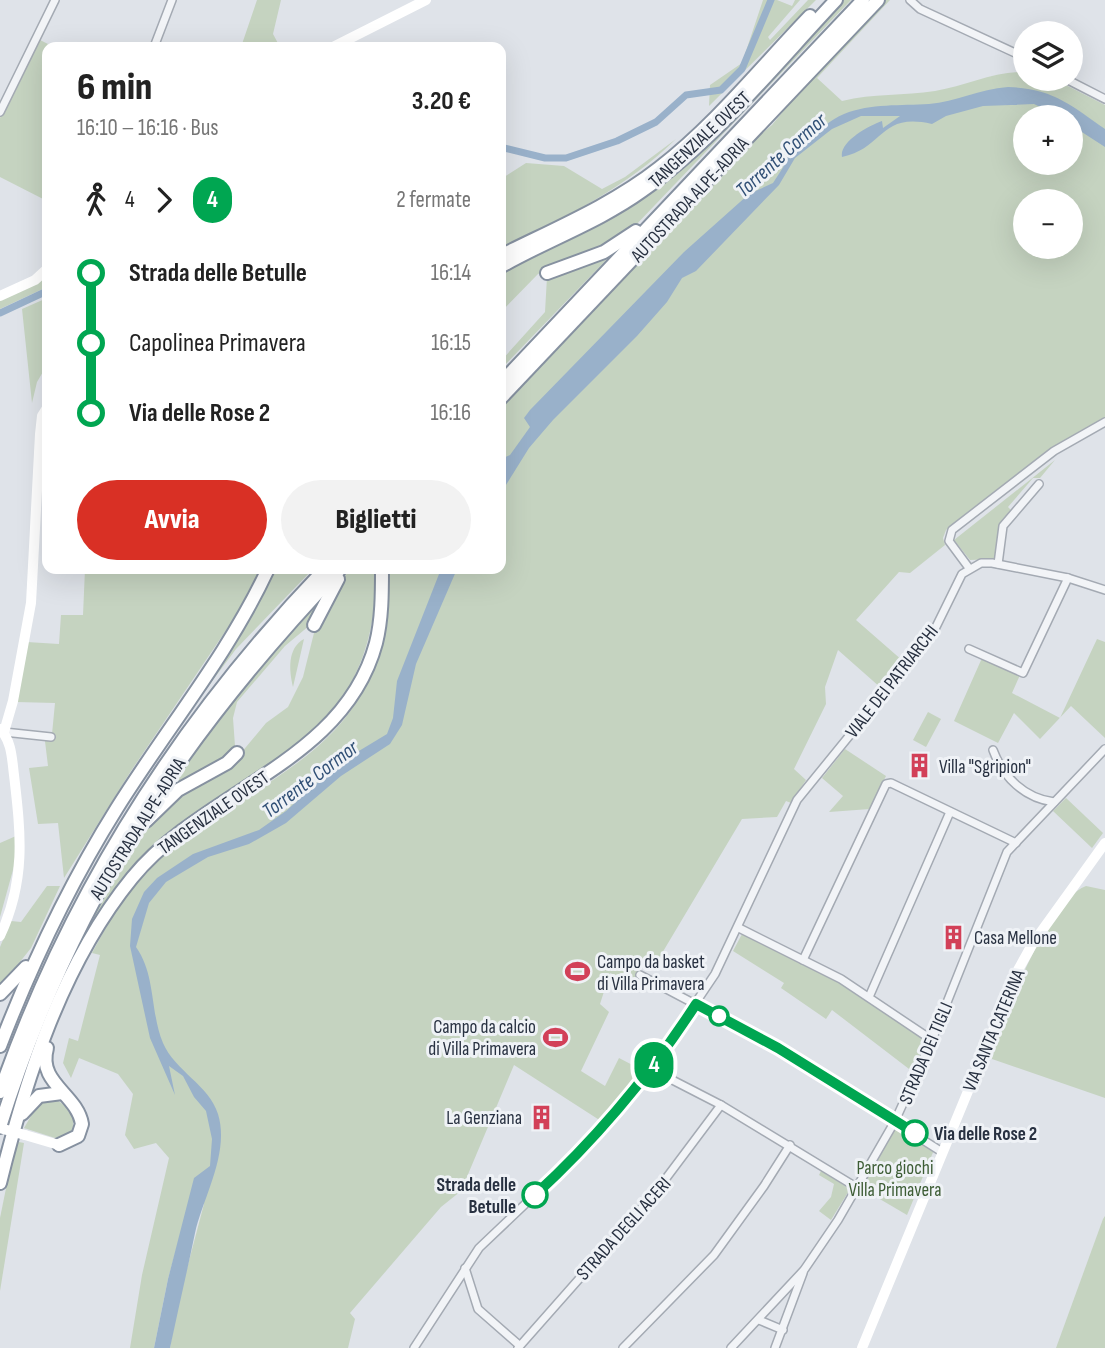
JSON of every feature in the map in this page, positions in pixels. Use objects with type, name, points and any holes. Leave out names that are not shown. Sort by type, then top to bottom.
[{"type":"highway","name":"TANGENZIALE OVEST","points":[[506,253],[597,207],[658,169],[717,114],[824,0]]},
{"type":"highway","name":"TANGENZIALE OVEST","points":[[506,264],[601,216],[671,169],[724,120],[836,0]]},
{"type":"highway","name":"AUTOSTRADA ALPE-ADRIA","points":[[506,378],[863,0]]},
{"type":"highway","name":"AUTOSTRADA ALPE-ADRIA","points":[[506,393],[878,0]]},
{"type":"highway","points":[[547,273],[586,260],[621,242],[671,196],[691,182]]},
{"type":"highway","points":[[0,1046],[44,941],[83,865],[136,778],[233,635],[265,574]]},
{"type":"highway","name":"AUTOSTRADA ALPE-ADRIA","points":[[0,1092],[53,958],[103,862],[141,800],[227,679],[322,574]]},
{"type":"highway","name":"AUTOSTRADA ALPE-ADRIA","points":[[0,1127],[23,1058],[65,957],[88,907],[126,841],[228,693],[335,574]]},
{"type":"highway","points":[[314,625],[328,594],[344,574]]},
{"type":"highway","name":"TANGENZIALE OVEST","points":[[0,1184],[16,1122],[55,1016],[96,928],[149,858],[199,818],[313,740],[343,709],[363,679],[376,645],[380,623],[382,574]]},
{"type":"highway","points":[[126,841],[178,790],[227,763],[237,752]]},
{"type":"highway","points":[[0,994],[23,972],[44,941]]},
{"type":"highway","points":[[55,1016],[45,1062],[51,1079],[77,1109],[82,1124],[78,1136],[60,1145]]},
{"type":"highway","points":[[16,1122],[39,1096],[62,1093]]},
{"type":"street","points":[[0,112],[55,0]]},
{"type":"street","points":[[156,42],[172,0]]},
{"type":"street","points":[[343,42],[426,0]]},
{"type":"street","points":[[910,0],[920,9],[1013,52]]},
{"type":"street","points":[[1083,88],[1105,99]]},
{"type":"street","points":[[0,296],[35,280],[42,274]]},
{"type":"street","points":[[0,936],[16,890],[21,834],[10,748],[2,730],[13,701],[31,603],[42,416]]},
{"type":"street","points":[[1105,422],[1054,451],[952,530],[949,541],[969,568],[981,563],[998,564],[1068,578],[1105,590]]},
{"type":"street","points":[[998,564],[1003,526],[1039,484]]},
{"type":"street","name":"VIALE DEI PATRIARCHI","points":[[739,928],[797,800],[933,633],[962,574],[969,568]]},
{"type":"street","points":[[969,649],[1023,673],[1068,578]]},
{"type":"street","points":[[2,730],[51,737]]},
{"type":"street","points":[[993,750],[1007,776],[1016,784],[1034,796],[1054,802]]},
{"type":"street","points":[[803,960],[886,784],[891,783],[1016,843],[1103,754]]},
{"type":"street","points":[[869,997],[950,812]]},
{"type":"street","name":"STRADA DEI TIGLI","points":[[731,1348],[803,1271],[895,1121],[932,1040],[1002,862],[1016,843]]},
{"type":"street","name":"VIA SANTA CATERINA","points":[[862,1348],[1018,970],[1033,943],[1105,844]]},
{"type":"street","points":[[414,1348],[479,1248],[601,1132],[651,1069],[696,1004],[739,928],[869,997],[932,1040]]},
{"type":"street","points":[[640,975],[778,1048],[942,1152]]},
{"type":"street","points":[[651,1069],[721,1105],[856,1186]]},
{"type":"street","name":"STRADA DEGLI ACERI","points":[[464,1268],[478,1309],[519,1347],[656,1193],[721,1105]]},
{"type":"street","points":[[0,1127],[60,1145]]},
{"type":"street","points":[[623,1348],[713,1255],[764,1186],[790,1145]]},
{"type":"street","points":[[775,1348],[803,1271]]},
{"type":"street","points":[[759,1321],[783,1330]]},
{"type":"green space","points":[[257,0],[281,0],[273,34],[277,42],[243,42]]},
{"type":"green space","points":[[763,0],[777,0],[792,6],[795,0],[800,0],[768,37],[770,40],[808,0],[816,0],[709,106],[710,85],[742,63]]},
{"type":"green space","points":[[840,0],[851,0],[633,228],[612,244],[538,274],[506,307],[506,268],[596,223]]},
{"type":"green space","points":[[885,0],[890,0],[817,78],[842,101],[935,91],[1013,72],[1013,91],[1078,91],[1105,105],[1105,418],[1058,444],[946,530],[943,538],[945,545],[910,573],[899,572],[856,620],[903,661],[881,688],[838,650],[825,687],[826,704],[794,769],[806,780],[791,803],[786,801],[777,817],[742,819],[652,970],[643,965],[633,982],[610,973],[600,1004],[609,1012],[581,1071],[605,1086],[619,1058],[646,1072],[604,1123],[514,1065],[461,1191],[441,1207],[350,1313],[355,1319],[348,1348],[170,1348],[176,1310],[204,1204],[193,1188],[168,1279],[154,1348],[130,1348],[142,1275],[169,1158],[156,1143],[134,1149],[125,1135],[133,1094],[118,1074],[79,1058],[71,1078],[63,1063],[69,1038],[78,1041],[100,955],[92,953],[122,900],[140,876],[162,854],[306,756],[332,733],[353,708],[370,667],[384,574],[506,574],[506,403],[756,138],[772,125],[797,94]]},
{"type":"green space","points":[[38,39],[44,42],[42,198],[0,177],[0,118]]},
{"type":"green space","points":[[676,139],[615,188],[506,247],[506,176],[526,163],[564,166],[602,189],[625,177]]},
{"type":"green space","points":[[612,254],[506,364],[506,355],[545,312],[547,277]]},
{"type":"green space","points":[[42,276],[42,289],[0,309],[0,301]]},
{"type":"green space","points":[[42,300],[42,374],[32,403],[22,309]]},
{"type":"green space","points":[[1055,460],[1040,478],[1033,478],[1008,507],[1012,511],[1000,526],[996,559],[970,560],[954,540]]},
{"type":"green space","points":[[85,574],[257,574],[235,617],[131,771],[64,878],[58,823],[38,824],[29,768],[48,766],[44,733],[52,734],[55,703],[16,702],[27,642],[59,644],[61,615],[83,615]]},
{"type":"green space","points":[[268,574],[308,574],[236,649],[164,746]]},
{"type":"green space","points":[[346,574],[376,574],[373,618],[362,658],[346,692],[323,721],[296,747],[148,856],[123,882],[95,919],[92,918],[140,834],[162,807],[236,759],[266,723],[288,707],[303,677],[316,625]]},
{"type":"green space","points":[[320,599],[310,625],[285,646],[237,702],[233,718],[235,746],[231,754],[169,792],[165,790],[260,665]]},
{"type":"green space","points":[[304,639],[293,687],[290,667],[292,654],[298,643]]},
{"type":"green space","points":[[1097,639],[1105,642],[1105,738],[1071,706],[1060,717]]},
{"type":"green space","points":[[982,658],[1020,675],[1012,693],[1060,718],[1040,739],[1014,713],[998,743],[954,721]]},
{"type":"green space","points":[[928,712],[941,719],[926,747],[913,740]]},
{"type":"green space","points":[[845,749],[886,776],[870,809],[829,812],[843,796],[822,778]]},
{"type":"green space","points":[[1066,798],[1103,833],[1092,848],[1053,811]]},
{"type":"green space","points":[[16,836],[16,859],[0,917],[0,843]]},
{"type":"green space","points":[[47,886],[60,886],[31,948],[0,987],[0,947],[11,921],[21,922]]},
{"type":"green space","points":[[1086,886],[1105,890],[1105,1098],[992,1059],[989,1054],[1043,935],[1072,895]]},
{"type":"green space","points":[[742,934],[835,980],[927,1040],[913,1072],[832,1010],[826,1019],[781,988],[784,983],[733,951]]},
{"type":"green space","points":[[54,1099],[71,1113],[73,1123],[70,1134],[55,1138],[24,1128],[38,1104]]},
{"type":"green space","name":"Parco giochi Villa Primavera","points":[[897,1126],[934,1150],[907,1215],[861,1188]]},
{"type":"green space","points":[[19,1142],[24,1143],[0,1291],[0,1218],[14,1149]]},
{"type":"green space","points":[[821,1171],[850,1189],[831,1220],[819,1211],[831,1197],[834,1184],[819,1175]]},
{"type":"green space","points":[[1105,1216],[1105,1348],[1056,1348],[1103,1219]]},
{"type":"water","points":[[1008,87],[1013,87],[1013,91],[1049,94],[1071,105],[983,106],[946,116],[932,124],[902,123],[892,127],[856,153],[842,157],[845,146],[856,135],[882,121],[883,128],[900,116],[861,116],[832,129],[795,158],[779,185],[696,271],[682,278],[667,302],[637,336],[553,420],[529,448],[506,485],[506,457],[530,427],[524,418],[530,410],[684,252],[749,194],[773,183],[784,166],[771,169],[773,162],[792,153],[834,119],[854,110],[939,103]]},
{"type":"water","points":[[1083,113],[1105,129],[1105,147],[1083,133]]},
{"type":"water","points":[[439,574],[455,574],[416,664],[402,725],[390,744],[341,776],[286,823],[249,844],[208,857],[166,882],[149,903],[136,947],[147,969],[159,1031],[168,1053],[214,1104],[221,1129],[218,1159],[195,1233],[170,1348],[154,1348],[168,1279],[194,1178],[210,1166],[212,1139],[206,1111],[194,1097],[183,1076],[169,1066],[175,1095],[150,1038],[130,946],[132,919],[144,892],[157,878],[193,854],[259,830],[286,811],[339,763],[387,734],[393,718],[397,681]]},
{"type":"waterway","points":[[506,148],[545,158],[566,158],[617,141],[656,122],[686,95],[721,90],[742,69],[771,0]]},
{"type":"waterway","points":[[0,313],[42,293]]},
{"type":"bus line","name":"4","points":[[535,1195],[601,1132],[651,1069],[696,1004],[778,1048],[915,1133]]},
{"type":"place","name":"Villa \"Sgripion\"","points":[[919,766]]},
{"type":"place","name":"Casa Mellone","points":[[954,937]]},
{"type":"place","name":"Campo da basket di Villa Primavera","points":[[577,972]]},
{"type":"place","name":"Campo da calcio di Villa Primavera","points":[[556,1037]]},
{"type":"place","name":"La Genziana","points":[[542,1117]]},
{"type":"place","name":"Via delle Rose 2","points":[[915,1133]]},
{"type":"place","name":"Strada delle Betulle","points":[[535,1195]]},
{"type":"water label","name":"Torrente Cormor","points":[[781,155]]},
{"type":"water label","name":"Torrente Cormor","points":[[310,779]]}]
